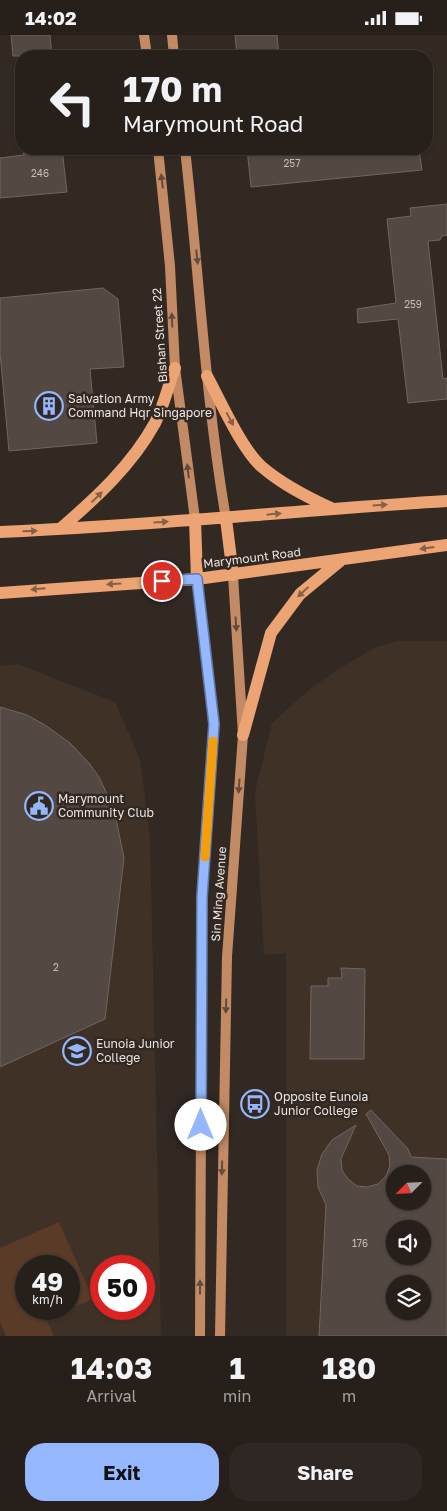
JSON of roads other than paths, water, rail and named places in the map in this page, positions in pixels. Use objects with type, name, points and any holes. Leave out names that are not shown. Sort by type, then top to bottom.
[{"type":"main road","points":[[144,35],[146,50]]},
{"type":"main road","points":[[172,35],[173,50]]},
{"type":"main road","name":"Bishan Street 22","points":[[159,155],[170,266],[175,368],[194,519],[197,579]]},
{"type":"main road","points":[[186,155],[198,261],[207,376],[218,472],[233,575]]},
{"type":"main road","points":[[60,529],[87,506],[130,460],[156,422],[175,368]]},
{"type":"main road","points":[[207,376],[236,431],[260,466],[293,490],[331,508]]},
{"type":"main road","points":[[0,532],[194,519],[226,519],[331,508],[447,501]]},
{"type":"main road","name":"Marymount Road","points":[[0,593],[197,579],[447,545]]},
{"type":"main road","points":[[243,735],[271,633],[300,594],[340,561]]},
{"type":"main road","name":"Sin Ming Avenue","points":[[220,1336],[227,957],[243,735],[233,575]]},
{"type":"main road","name":"Sin Ming Avenue","points":[[197,579],[214,724],[202,897],[200,1336]]},
{"type":"place","name":"Salvation Army Command Hqr Singapore","points":[[49,406]]},
{"type":"place","name":"Marymount Community Club","points":[[39,806]]},
{"type":"place","name":"Eunoia Junior College","points":[[77,1051]]},
{"type":"place","name":"Opposite Eunoia Junior College","points":[[255,1104]]}]
